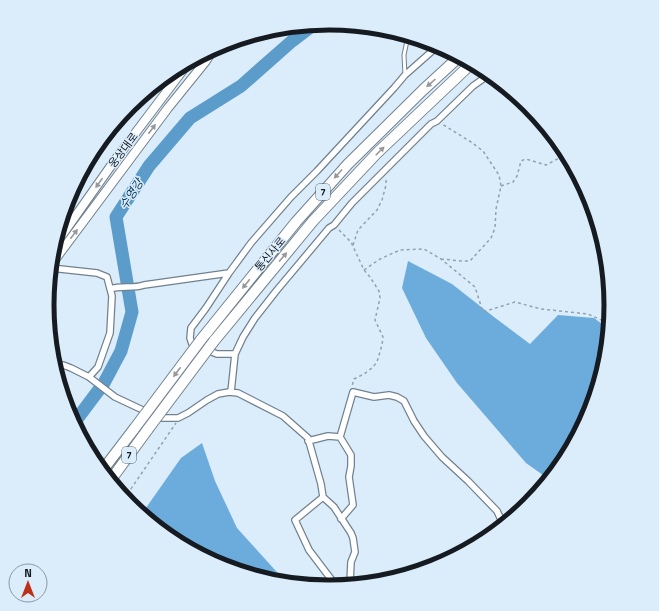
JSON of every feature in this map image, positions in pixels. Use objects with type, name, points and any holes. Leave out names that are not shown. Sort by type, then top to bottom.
[{"type":"highway","name":"통신사로","points":[[106,466],[200,341],[296,222],[348,164],[455,60]]},
{"type":"highway","name":"통신사로","points":[[114,476],[214,342],[313,221],[377,153],[467,67]]},
{"type":"main road","name":"웅상대로","points":[[59,255],[168,108],[208,58]]},
{"type":"main road","points":[[206,61],[209,58]]},
{"type":"main road","name":"웅상대로","points":[[68,221],[180,74]]},
{"type":"street","points":[[235,354],[217,354],[192,344],[190,338],[191,328],[251,243],[291,197],[317,171],[405,75],[433,50]]},
{"type":"street","points":[[231,392],[235,354],[243,337],[255,318],[277,290],[352,203],[430,124],[437,121],[473,86],[485,78]]},
{"type":"street","points":[[56,269],[97,273],[108,278],[112,288],[110,333],[92,379]]},
{"type":"street","points":[[112,288],[140,286],[229,273]]},
{"type":"street","points":[[61,366],[63,365],[92,379],[115,397],[162,418],[178,418],[218,394],[231,392],[238,393],[284,416],[308,438],[321,484],[323,497],[334,507],[340,519],[351,533],[355,552],[351,562],[350,580]]},
{"type":"street","points":[[340,519],[353,504],[349,477],[351,454],[340,437],[353,392],[374,397],[389,395],[404,401],[414,421],[424,436],[442,457],[497,511],[501,521]]},
{"type":"street","points":[[308,441],[328,436],[340,437]]},
{"type":"street","points":[[323,497],[295,520],[309,550],[332,581]]},
{"type":"lane","points":[[405,75],[404,55],[407,41]]},
{"type":"path","points":[[437,121],[483,152],[499,175],[501,186],[496,209],[495,228],[487,243],[470,261],[441,259]]},
{"type":"path","points":[[501,186],[513,182],[517,176],[521,161],[526,159],[546,165],[562,157]]},
{"type":"path","points":[[353,245],[358,230],[377,210],[382,200],[386,186],[386,176],[384,172]]},
{"type":"path","points":[[334,225],[353,245],[364,270],[370,277],[378,291],[380,298],[375,320],[383,337],[377,362],[364,374],[354,379],[352,385],[353,392]]},
{"type":"path","points":[[364,270],[380,259],[400,250],[424,249],[441,259],[475,287],[483,312],[515,302],[541,309],[588,314],[604,321]]},
{"type":"path","points":[[128,493],[176,424],[178,418]]},
{"type":"shaded area","points":[[408,261],[452,284],[530,344],[558,315],[594,318],[604,325],[603,341],[596,377],[584,411],[559,459],[545,477],[526,463],[457,383],[426,338],[402,288]]},
{"type":"shaded area","points":[[202,443],[215,481],[237,528],[281,577],[258,572],[208,553],[176,535],[145,510],[181,458]]},
{"type":"waterway","name":"수영강","points":[[78,418],[104,383],[121,351],[132,312],[116,217],[149,166],[190,118],[241,86],[305,31]]}]
